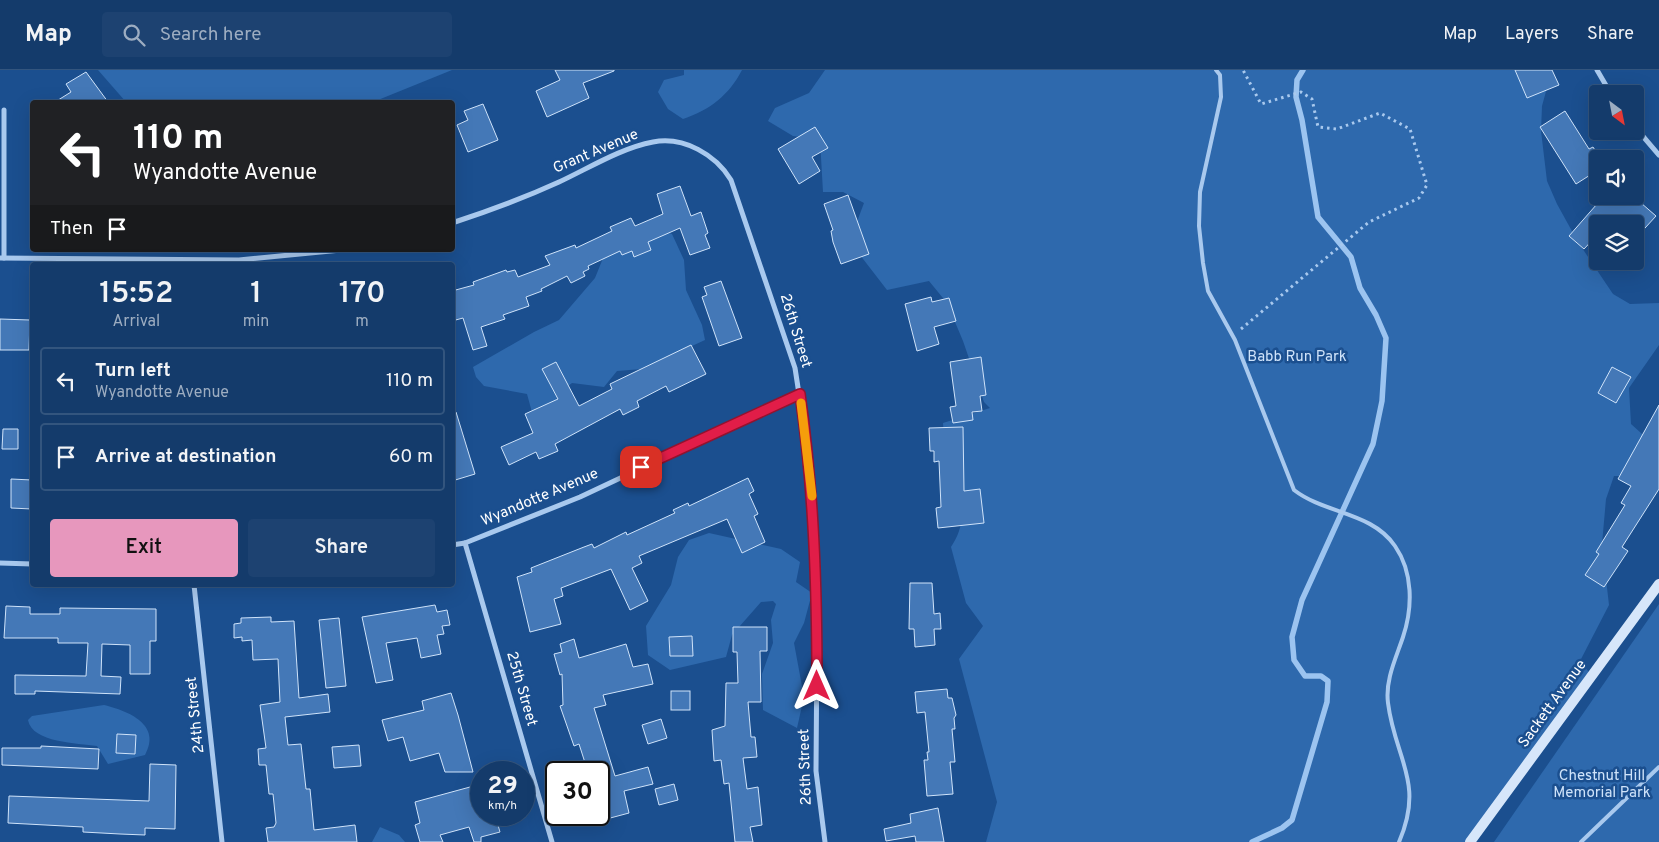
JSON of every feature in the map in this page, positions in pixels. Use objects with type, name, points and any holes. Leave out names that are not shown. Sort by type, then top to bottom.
[{"type":"street","points":[[1597,70],[1606,85]]},
{"type":"street","points":[[4,110],[2,258],[240,260],[321,252]]},
{"type":"street","points":[[1644,138],[1659,155]]},
{"type":"street","name":"Grant Avenue","points":[[455,222],[535,193],[626,151],[654,142],[670,142],[699,149],[724,167],[736,191]]},
{"type":"street","name":"26th Street","points":[[736,191],[795,368],[809,459],[813,507],[817,638],[816,771],[825,842]]},
{"type":"street","name":"Wyandotte Avenue","points":[[455,545],[465,543],[580,497],[800,394]]},
{"type":"street","name":"25th Street","points":[[465,543],[552,842]]},
{"type":"street","points":[[0,563],[30,564]]},
{"type":"street","name":"Sackett Avenue","points":[[1470,842],[1659,584]]},
{"type":"street","name":"24th Street","points":[[194,587],[222,842]]},
{"type":"lane","points":[[1216,70],[1220,75],[1221,97],[1200,192],[1200,226],[1208,291],[1233,336],[1257,392],[1288,479],[1294,490],[1308,501],[1375,525],[1396,546],[1408,572],[1409,585],[1404,634],[1388,686],[1388,702],[1408,774],[1411,801],[1407,824],[1399,842]]},
{"type":"lane","points":[[1581,842],[1659,767]]},
{"type":"path","points":[[1233,336],[1369,222],[1419,198],[1427,185],[1410,129],[1380,113],[1337,129],[1318,128],[1312,99],[1301,92],[1261,104],[1243,70]]},
{"type":"green space","points":[[98,70],[452,70],[378,100],[124,100]]},
{"type":"green space","points":[[684,70],[742,70],[731,87],[718,100],[702,111],[683,119],[668,109],[658,92],[664,80],[684,75]]},
{"type":"green space","name":"Babb Run Park","points":[[825,70],[1538,70],[1548,84],[1542,106],[1541,131],[1547,181],[1557,204],[1589,258],[1589,270],[1597,270],[1613,294],[1630,304],[1659,303],[1659,345],[1629,388],[1631,424],[1651,442],[1659,477],[1614,476],[1606,499],[1602,544],[1609,605],[1580,661],[1592,676],[1470,842],[986,842],[997,802],[959,659],[983,626],[966,603],[951,547],[958,534],[961,513],[945,458],[943,423],[990,408],[984,402],[963,341],[947,303],[929,281],[887,290],[860,255],[855,227],[864,203],[843,192],[823,192],[820,140],[793,136],[768,121],[775,108],[809,93]]},
{"type":"green space","points":[[635,226],[646,226],[672,234],[684,260],[686,290],[702,325],[705,340],[642,369],[617,371],[604,387],[572,383],[559,393],[551,412],[533,416],[527,394],[484,386],[476,377],[473,367],[559,320],[595,278],[610,241]]},
{"type":"green space","points":[[709,533],[781,549],[800,562],[796,582],[812,593],[804,623],[794,643],[804,697],[797,728],[763,710],[762,674],[773,643],[771,620],[776,604],[773,601],[761,602],[732,635],[726,657],[670,670],[648,655],[646,626],[671,585],[678,557],[689,540]]},
{"type":"green space","name":"Chestnut Hill Memorial Park","points":[[1659,604],[1659,842],[1494,842]]},
{"type":"green space","points":[[104,705],[123,711],[140,721],[146,728],[149,735],[149,744],[145,755],[108,764],[97,746],[68,743],[47,738],[31,728],[28,720],[32,716]]},
{"type":"green space","points":[[380,827],[399,835],[405,842],[372,842]]},
{"type":"building","points":[[555,70],[614,71],[583,83],[589,98],[547,117],[536,91],[560,80]]},
{"type":"building","points":[[1515,70],[1552,70],[1559,85],[1527,98]]},
{"type":"building","points":[[86,72],[107,100],[58,100],[71,92],[66,84]]},
{"type":"building","points":[[483,104],[498,140],[468,152],[457,125],[468,120],[464,111]]},
{"type":"building","points":[[1565,111],[1589,149],[1593,147],[1595,150],[1589,150],[1589,176],[1576,184],[1540,127]]},
{"type":"building","points":[[815,127],[828,148],[812,157],[820,171],[799,184],[778,149]]},
{"type":"building","points":[[680,186],[691,216],[701,212],[708,233],[705,235],[710,248],[690,255],[680,228],[648,242],[651,250],[634,257],[632,251],[622,255],[620,251],[588,266],[589,269],[583,272],[585,276],[571,283],[567,276],[541,289],[542,291],[526,297],[529,306],[503,315],[505,319],[481,327],[487,346],[473,350],[463,318],[455,320],[455,290],[474,285],[473,282],[506,270],[507,272],[515,270],[518,277],[550,265],[545,256],[575,245],[576,248],[612,231],[610,227],[631,218],[635,226],[663,214],[657,194]]},
{"type":"building","points":[[848,195],[869,254],[841,264],[833,242],[831,231],[833,230],[824,204]]},
{"type":"building","points":[[1596,205],[1643,205],[1656,216],[1644,229],[1644,215],[1589,215],[1589,244],[1584,249],[1569,236]]},
{"type":"building","points":[[721,281],[742,338],[719,346],[702,297],[707,295],[704,287]]},
{"type":"building","points":[[931,297],[932,302],[949,298],[956,321],[934,327],[939,344],[917,351],[905,304]]},
{"type":"building","points":[[0,319],[30,320],[29,350],[0,350]]},
{"type":"building","points":[[691,345],[706,374],[669,392],[666,386],[637,401],[639,407],[623,415],[620,409],[555,444],[558,451],[539,459],[536,452],[509,465],[501,447],[533,433],[525,414],[558,399],[542,369],[556,362],[579,406],[612,389],[610,384]]},
{"type":"building","points":[[981,357],[986,395],[980,396],[982,411],[972,412],[973,420],[953,423],[950,407],[956,406],[950,362]]},
{"type":"building","points":[[1612,367],[1631,377],[1616,403],[1598,393]]},
{"type":"building","points":[[1659,405],[1659,489],[1622,547],[1628,551],[1604,587],[1585,575],[1599,554],[1596,552],[1625,505],[1621,503],[1631,486],[1618,479]]},
{"type":"building","points":[[455,412],[456,412],[475,474],[455,480]]},
{"type":"building","points":[[963,427],[964,491],[980,489],[984,523],[938,528],[936,508],[941,507],[939,461],[934,462],[934,451],[930,451],[929,428]]},
{"type":"building","points":[[3,429],[18,429],[18,449],[2,449]]},
{"type":"building","points":[[748,478],[754,491],[749,494],[758,514],[754,516],[765,542],[742,553],[727,519],[639,556],[642,563],[632,568],[648,601],[630,610],[611,569],[561,588],[563,596],[554,599],[561,624],[530,632],[517,577],[532,572],[531,568],[584,547],[592,544],[594,548],[626,532],[627,535],[675,513],[673,510],[688,503],[689,506]]},
{"type":"building","points":[[11,479],[30,480],[30,509],[11,508]]},
{"type":"building","points":[[910,583],[932,583],[934,614],[940,613],[941,629],[934,629],[935,645],[915,647],[914,629],[909,629]]},
{"type":"building","points":[[435,605],[437,612],[447,610],[450,625],[442,626],[444,634],[437,635],[441,654],[421,658],[417,638],[386,643],[393,680],[376,683],[362,617]]},
{"type":"building","points":[[6,606],[30,607],[30,614],[60,614],[60,608],[156,609],[156,641],[150,641],[150,674],[130,674],[130,645],[102,644],[101,676],[121,677],[120,694],[35,691],[35,694],[15,694],[15,675],[86,676],[88,643],[58,643],[58,638],[4,638]]},
{"type":"building","points":[[271,617],[271,622],[294,621],[299,698],[328,694],[330,712],[285,717],[288,745],[301,744],[306,789],[310,789],[314,830],[355,825],[357,842],[268,842],[266,828],[274,827],[276,823],[273,794],[269,794],[266,765],[259,765],[258,749],[266,748],[260,705],[280,702],[278,659],[253,660],[252,640],[242,641],[242,637],[234,638],[234,624],[241,623],[241,618]]},
{"type":"building","points":[[339,618],[346,686],[326,688],[319,620]]},
{"type":"building","points":[[733,627],[767,627],[767,651],[760,651],[761,702],[748,702],[751,737],[755,737],[757,757],[743,758],[747,789],[758,787],[762,825],[750,827],[753,842],[735,842],[729,783],[724,784],[721,760],[714,761],[712,730],[725,726],[726,683],[738,683],[737,652],[733,652]]},
{"type":"building","points":[[692,636],[693,656],[670,656],[669,637]]},
{"type":"building","points":[[574,639],[579,658],[626,644],[633,667],[648,664],[653,684],[603,695],[606,705],[594,708],[615,776],[648,767],[653,784],[624,791],[629,813],[610,818],[610,761],[584,761],[579,744],[574,746],[560,706],[563,705],[562,674],[560,675],[554,654],[562,652],[560,644]]},
{"type":"building","points":[[947,689],[948,698],[952,698],[956,715],[954,718],[955,729],[952,729],[955,762],[950,762],[953,794],[927,796],[924,760],[928,760],[927,752],[929,752],[925,712],[917,713],[915,692]]},
{"type":"building","points":[[671,691],[690,691],[690,710],[671,710]]},
{"type":"building","points":[[451,693],[470,761],[470,772],[445,772],[439,753],[410,761],[403,737],[388,741],[382,720],[424,710],[422,701]]},
{"type":"building","points":[[661,719],[667,738],[648,744],[642,725]]},
{"type":"building","points":[[117,734],[136,735],[135,754],[116,753]]},
{"type":"building","points":[[359,745],[361,766],[334,768],[332,747]]},
{"type":"building","points":[[41,746],[99,749],[98,769],[2,765],[2,748],[41,748]]},
{"type":"building","points":[[150,764],[176,765],[175,829],[145,828],[145,835],[83,832],[83,827],[8,823],[9,796],[149,801]]},
{"type":"building","points":[[674,784],[678,800],[659,805],[655,789]]},
{"type":"building","points":[[470,787],[470,826],[498,826],[500,832],[481,837],[481,842],[474,842],[469,827],[440,835],[443,842],[420,842],[415,825],[420,823],[415,802]]},
{"type":"building","points":[[938,808],[944,842],[916,842],[915,836],[886,841],[884,829],[911,823],[910,814]]},
{"type":"waterway","points":[[1252,842],[1282,828],[1292,820],[1327,702],[1328,681],[1321,676],[1305,676],[1294,660],[1292,637],[1302,600],[1373,444],[1382,401],[1386,338],[1376,315],[1360,288],[1351,257],[1318,217],[1302,120],[1296,97],[1297,80],[1303,70]]},
{"type":"slow traffic","points":[[801,403],[812,496]]},
{"type":"route","points":[[641,467],[800,394],[809,459],[813,507],[817,686]]}]
